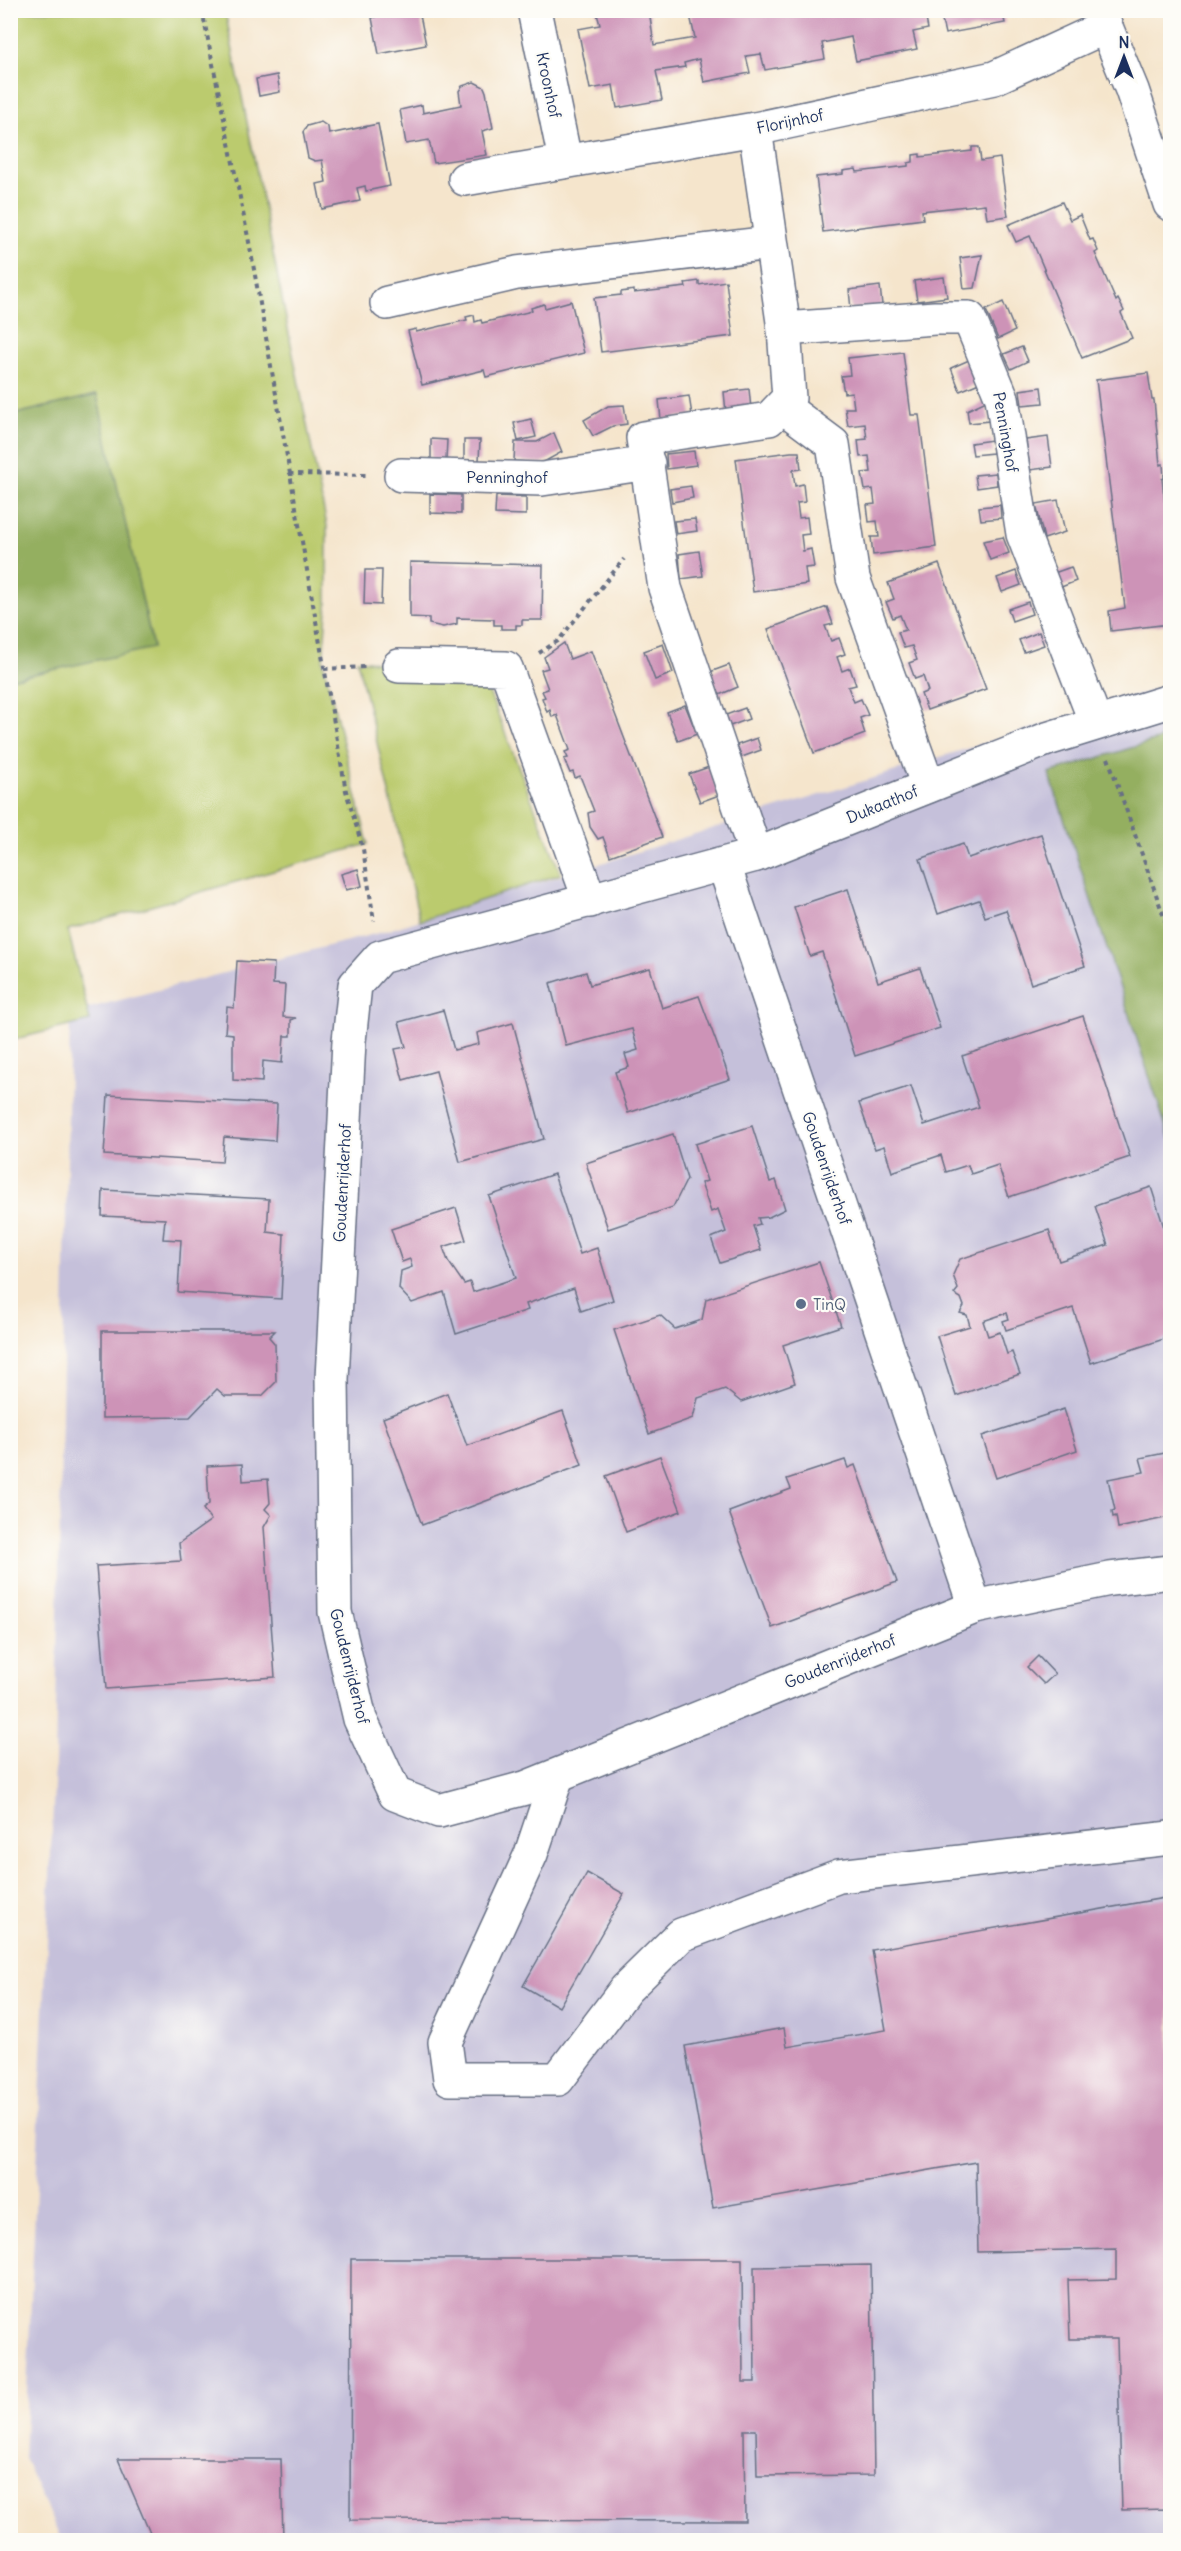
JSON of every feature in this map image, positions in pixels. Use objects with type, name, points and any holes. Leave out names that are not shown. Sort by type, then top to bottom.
[{"type":"street","name":"Kroonhof","points":[[534,10],[565,160]]},
{"type":"street","name":"Florijnhof","points":[[465,179],[755,129],[994,78],[1102,19]]},
{"type":"street","points":[[1102,19],[1132,90],[1170,204]]},
{"type":"street","points":[[755,129],[784,329],[789,398],[769,419],[643,438],[665,588],[756,855]]},
{"type":"street","points":[[387,303],[517,273],[771,243]]},
{"type":"street","name":"Penninghof","points":[[784,329],[935,318],[969,318],[1002,398],[1023,534],[1096,723]]},
{"type":"street","points":[[782,406],[833,444],[853,578],[928,786]]},
{"type":"street","name":"Penninghof","points":[[400,476],[542,479],[648,463]]},
{"type":"street","points":[[399,666],[506,668],[590,901]]},
{"type":"street","name":"Dukaathof","points":[[380,957],[756,855],[1047,739],[1170,701]]},
{"type":"street","name":"Goudenrijderhof","points":[[724,865],[975,1607]]},
{"type":"street","name":"Goudenrijderhof","points":[[380,957],[355,985],[349,1041],[332,1379],[334,1612],[360,1719],[395,1794],[439,1811],[525,1788],[975,1607],[1110,1579],[1170,1572]]},
{"type":"street","points":[[557,1776],[531,1854],[445,2042],[450,2079],[558,2079],[626,1989],[681,1935],[838,1876],[1170,1838]]},
{"type":"path","points":[[202,10],[250,247],[346,791],[363,849],[380,957]]},
{"type":"path","points":[[289,474],[400,476]]},
{"type":"path","points":[[506,668],[518,666],[558,641],[628,555],[657,541]]},
{"type":"path","points":[[1096,723],[1170,934]]},
{"type":"shaded area","points":[[1170,685],[1170,2540],[61,2540],[24,2458],[55,1762],[70,1013],[382,932]]},
{"type":"green space","points":[[11,11],[225,11],[327,526],[327,610],[323,662],[368,844],[68,930],[90,1021],[11,1040],[10,679],[153,647],[96,395],[11,415]]},
{"type":"green space","points":[[97,395],[153,648],[11,679],[11,415]]},
{"type":"green space","points":[[357,660],[473,671],[483,677],[561,874],[420,921]]},
{"type":"green space","points":[[1170,736],[1170,1139],[1049,773]]},
{"type":"building","points":[[374,10],[419,10],[426,45],[379,54],[372,18],[375,17]]},
{"type":"building","points":[[596,10],[649,10],[654,45],[695,38],[690,15],[712,10],[1002,10],[1005,23],[945,34],[941,16],[926,19],[928,29],[913,32],[917,49],[856,61],[851,37],[822,43],[825,59],[765,70],[761,54],[746,56],[750,73],[704,82],[699,59],[684,63],[685,67],[656,71],[662,100],[617,108],[613,85],[590,89],[578,29],[600,25]]},
{"type":"building","points":[[277,75],[280,92],[259,96],[256,79]]},
{"type":"building","points":[[474,82],[484,87],[493,128],[482,131],[487,155],[434,163],[429,140],[406,144],[400,110],[422,105],[423,113],[461,105],[459,91],[462,86]]},
{"type":"building","points":[[321,122],[328,127],[329,134],[378,124],[390,186],[366,191],[365,186],[357,188],[360,201],[322,209],[317,184],[326,182],[322,160],[315,161],[308,158],[303,132],[307,126]]},
{"type":"building","points":[[972,147],[979,147],[981,161],[1000,158],[1008,216],[987,219],[985,204],[922,211],[923,219],[823,232],[816,177],[843,174],[843,171],[856,169],[857,172],[908,166],[908,163],[913,162],[913,155],[920,154],[920,157],[972,151]]},
{"type":"building","points":[[1062,202],[1070,220],[1080,215],[1090,240],[1093,239],[1098,251],[1095,253],[1116,301],[1118,299],[1124,311],[1121,313],[1132,338],[1082,358],[1030,236],[1016,242],[1008,225]]},
{"type":"building","points":[[982,255],[975,288],[964,289],[960,258]]},
{"type":"building","points":[[944,277],[947,297],[917,301],[914,281]]},
{"type":"building","points":[[699,281],[699,285],[726,281],[733,336],[601,352],[594,298],[621,295],[621,292],[634,290],[634,293],[686,287],[685,283]]},
{"type":"building","points":[[880,286],[882,305],[851,309],[849,290]]},
{"type":"building","points":[[571,301],[584,353],[486,377],[484,370],[422,385],[408,331],[416,329],[416,332],[467,320],[466,317],[474,315],[475,322],[481,320],[482,323],[532,311],[531,308],[544,304],[545,308]]},
{"type":"building","points":[[1003,302],[1015,331],[998,339],[986,310]]},
{"type":"building","points":[[1022,347],[1028,361],[1011,369],[1004,354]]},
{"type":"building","points":[[903,352],[911,415],[919,415],[936,547],[873,555],[871,537],[879,537],[877,521],[869,522],[867,505],[875,504],[873,489],[865,490],[862,473],[871,472],[869,456],[860,457],[858,440],[867,439],[865,424],[848,426],[845,408],[854,408],[852,392],[844,393],[841,376],[850,375],[848,358]]},
{"type":"building","points":[[969,360],[979,383],[960,391],[951,368]]},
{"type":"building","points":[[1148,373],[1152,400],[1154,400],[1160,465],[1163,464],[1164,478],[1162,479],[1168,530],[1170,530],[1170,603],[1166,604],[1169,624],[1111,631],[1109,611],[1125,608],[1096,380]]},
{"type":"building","points":[[1041,387],[1043,403],[1022,405],[1020,390]]},
{"type":"building","points":[[749,389],[751,409],[726,412],[724,392]]},
{"type":"building","points":[[689,396],[692,415],[661,420],[659,400]]},
{"type":"building","points":[[986,401],[989,421],[969,423],[967,410]]},
{"type":"building","points":[[624,405],[627,424],[613,426],[593,436],[584,420],[608,406]]},
{"type":"building","points":[[531,419],[536,437],[518,441],[514,423]]},
{"type":"building","points":[[554,433],[562,452],[542,463],[514,461],[515,442],[537,442]]},
{"type":"building","points":[[1048,437],[1052,467],[1030,470],[1026,440]]},
{"type":"building","points":[[431,439],[447,440],[446,460],[431,460]]},
{"type":"building","points":[[464,440],[480,440],[479,461],[464,461]]},
{"type":"building","points":[[992,440],[993,453],[973,455],[971,443]]},
{"type":"building","points":[[694,451],[696,465],[667,469],[666,454]]},
{"type":"building","points":[[799,452],[801,469],[793,470],[795,486],[803,484],[805,502],[797,503],[799,518],[807,517],[809,534],[801,535],[803,551],[811,549],[814,567],[805,568],[807,584],[753,592],[736,459]]},
{"type":"building","points":[[996,473],[997,485],[977,488],[975,475]]},
{"type":"building","points":[[691,486],[693,498],[672,502],[670,489]]},
{"type":"building","points":[[430,494],[461,495],[461,514],[430,513]]},
{"type":"building","points":[[496,496],[526,497],[526,515],[495,514]]},
{"type":"building","points":[[1058,500],[1065,532],[1044,539],[1036,504]]},
{"type":"building","points":[[1000,505],[1001,518],[981,520],[979,507]]},
{"type":"building","points":[[695,519],[697,531],[676,534],[674,521]]},
{"type":"building","points":[[1003,537],[1009,553],[990,560],[983,541]]},
{"type":"building","points":[[699,551],[703,576],[681,579],[679,554]]},
{"type":"building","points":[[410,562],[543,565],[542,620],[522,620],[522,625],[516,625],[516,629],[501,629],[501,625],[494,625],[494,619],[457,618],[457,624],[443,627],[429,624],[429,618],[410,617]]},
{"type":"building","points":[[939,564],[986,689],[927,710],[921,694],[928,691],[923,676],[915,679],[909,663],[917,660],[912,646],[904,648],[898,632],[906,630],[900,615],[893,618],[886,602],[894,599],[888,583]]},
{"type":"building","points":[[1071,567],[1076,581],[1059,588],[1054,573]]},
{"type":"building","points":[[365,570],[382,570],[381,605],[364,604]]},
{"type":"building","points":[[1016,571],[1021,585],[1002,592],[997,578]]},
{"type":"building","points":[[1028,602],[1032,614],[1012,621],[1008,609]]},
{"type":"building","points":[[827,607],[833,624],[825,626],[831,641],[839,638],[845,654],[837,657],[842,671],[850,668],[856,685],[848,687],[854,702],[861,699],[868,715],[860,718],[865,734],[814,753],[768,629]]},
{"type":"building","points":[[1039,632],[1044,645],[1024,652],[1019,640]]},
{"type":"building","points":[[564,643],[570,659],[591,651],[662,837],[610,856],[603,837],[598,839],[590,827],[588,813],[594,811],[580,776],[575,778],[573,772],[570,773],[564,759],[568,758],[565,752],[570,750],[557,715],[552,717],[550,710],[547,712],[542,698],[545,697],[542,691],[548,689],[541,670],[548,668],[544,657]]},
{"type":"building","points":[[663,644],[673,673],[655,680],[644,651]]},
{"type":"building","points":[[729,665],[738,687],[719,695],[710,672]]},
{"type":"building","points":[[685,705],[697,734],[678,741],[667,712]]},
{"type":"building","points":[[745,708],[749,719],[730,726],[726,715]]},
{"type":"building","points":[[757,738],[761,750],[742,757],[737,745]]},
{"type":"building","points":[[709,767],[719,795],[700,802],[689,774]]},
{"type":"building","points":[[1041,834],[1085,966],[1031,984],[1006,910],[985,917],[979,900],[938,914],[920,859],[963,844],[968,858]]},
{"type":"building","points":[[358,869],[362,886],[346,890],[341,874]]},
{"type":"building","points":[[848,889],[878,982],[920,968],[940,1028],[855,1056],[822,952],[810,956],[794,907]]},
{"type":"building","points":[[237,961],[274,963],[273,984],[285,985],[283,1017],[296,1018],[291,1020],[291,1036],[284,1036],[282,1063],[263,1061],[262,1082],[233,1080],[233,1034],[225,1033],[227,1007],[234,1008]]},
{"type":"building","points":[[650,968],[662,1008],[699,996],[730,1079],[628,1113],[615,1072],[629,1067],[625,1054],[638,1050],[632,1029],[566,1046],[550,983],[586,972],[590,985]]},
{"type":"building","points":[[443,1010],[454,1050],[479,1044],[477,1033],[513,1023],[544,1139],[460,1162],[436,1071],[403,1080],[395,1049],[406,1047],[399,1022]]},
{"type":"building","points":[[1083,1016],[1130,1157],[1009,1197],[998,1165],[971,1174],[968,1165],[946,1172],[941,1155],[892,1172],[884,1146],[875,1149],[859,1103],[911,1086],[924,1125],[979,1107],[962,1056]]},
{"type":"building","points":[[108,1095],[277,1104],[275,1141],[224,1137],[222,1162],[104,1155]]},
{"type":"building","points":[[752,1126],[770,1182],[776,1180],[785,1209],[769,1217],[758,1218],[760,1224],[753,1226],[761,1250],[720,1263],[711,1238],[726,1232],[718,1209],[711,1212],[701,1183],[707,1181],[695,1144]]},
{"type":"building","points":[[673,1134],[687,1179],[673,1207],[608,1229],[586,1163]]},
{"type":"building","points":[[554,1174],[580,1254],[597,1248],[613,1300],[581,1311],[574,1288],[526,1304],[528,1310],[456,1334],[444,1292],[412,1303],[399,1289],[401,1271],[412,1267],[410,1259],[402,1262],[391,1229],[456,1208],[466,1240],[443,1247],[448,1261],[464,1284],[470,1282],[473,1292],[516,1278],[489,1196]]},
{"type":"building","points":[[1151,1187],[1170,1246],[1170,1337],[1091,1363],[1073,1308],[1006,1330],[1003,1321],[1009,1319],[1007,1313],[983,1321],[988,1336],[1000,1332],[1007,1354],[1012,1352],[1020,1374],[956,1396],[937,1336],[970,1326],[967,1315],[960,1313],[964,1306],[961,1298],[954,1294],[958,1289],[953,1275],[960,1259],[1049,1230],[1059,1261],[1108,1245],[1095,1206]]},
{"type":"building","points":[[103,1190],[269,1199],[267,1232],[284,1234],[281,1299],[178,1292],[181,1240],[163,1239],[165,1219],[102,1216]]},
{"type":"building","points":[[819,1262],[841,1326],[783,1345],[795,1383],[741,1402],[725,1389],[698,1398],[693,1418],[649,1434],[614,1330],[660,1315],[675,1329],[702,1320],[706,1299]]},
{"type":"building","points":[[102,1331],[275,1331],[269,1337],[275,1344],[276,1382],[262,1396],[225,1396],[217,1389],[190,1417],[102,1418]]},
{"type":"building","points":[[447,1393],[467,1446],[563,1411],[582,1465],[422,1525],[383,1418]]},
{"type":"building","points":[[1064,1409],[1077,1450],[996,1478],[982,1436]]},
{"type":"building","points":[[1170,1452],[1170,1517],[1118,1528],[1116,1516],[1113,1517],[1112,1511],[1115,1510],[1108,1479],[1144,1472],[1140,1458]]},
{"type":"building","points":[[660,1456],[681,1511],[626,1532],[606,1476]]},
{"type":"building","points":[[845,1460],[848,1468],[855,1465],[897,1582],[772,1628],[729,1512],[791,1489],[787,1479]]},
{"type":"building","points":[[242,1464],[243,1481],[268,1479],[270,1503],[265,1509],[271,1515],[264,1527],[275,1677],[106,1689],[96,1566],[181,1561],[179,1543],[211,1520],[203,1509],[209,1504],[207,1466]]},
{"type":"building","points":[[1038,1656],[1055,1674],[1044,1684],[1027,1667]]},
{"type":"building","points":[[587,1873],[624,1894],[559,2007],[523,1986]]},
{"type":"building","points":[[1170,1897],[1170,2509],[1122,2510],[1117,2339],[1070,2339],[1068,2280],[1116,2279],[1116,2249],[978,2252],[976,2162],[713,2208],[685,2046],[784,2028],[787,2047],[886,2030],[872,1950]]},
{"type":"building","points":[[351,2259],[742,2259],[743,2382],[755,2382],[754,2267],[871,2265],[874,2475],[757,2476],[756,2430],[744,2430],[745,2521],[350,2520]]},
{"type":"building","points":[[118,2459],[281,2459],[283,2540],[153,2540]]},
{"type":"place","name":"TinQ","points":[[801,1304]]}]
